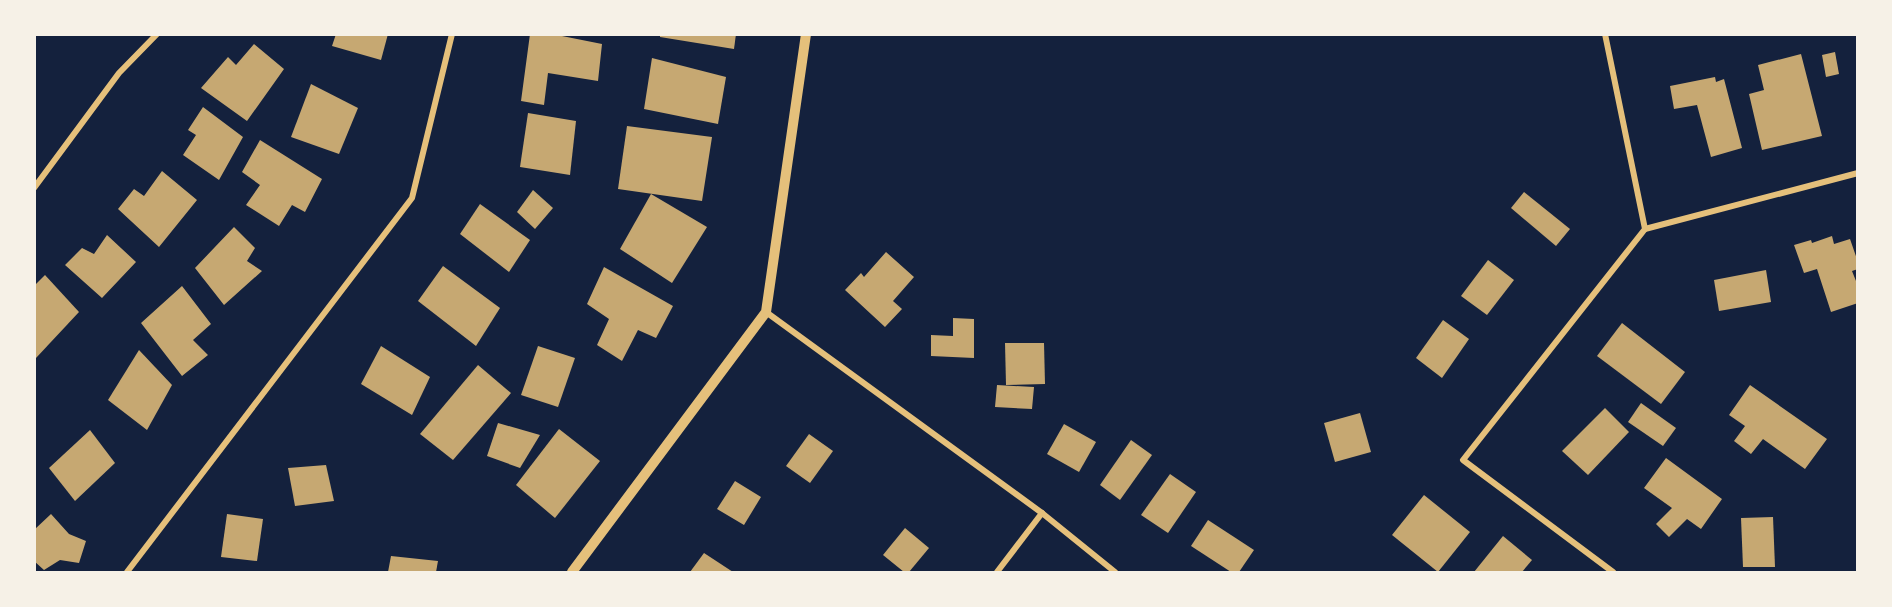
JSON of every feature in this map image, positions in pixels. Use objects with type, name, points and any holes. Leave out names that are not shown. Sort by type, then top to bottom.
[{"type":"street","points":[[34,188],[119,73],[157,34]]},
{"type":"street","points":[[127,573],[412,198],[452,34]]},
{"type":"street","points":[[572,573],[766,312],[806,34]]},
{"type":"street","points":[[1605,34],[1646,229]]},
{"type":"street","points":[[1613,573],[1463,460],[1646,229],[1857,173]]},
{"type":"street","points":[[766,312],[1042,513],[1115,573]]},
{"type":"street","points":[[996,573],[1042,513]]},
{"type":"building","points":[[336,34],[388,34],[381,60],[332,46]]},
{"type":"building","points":[[530,34],[552,34],[602,44],[598,81],[548,73],[544,105],[521,101]]},
{"type":"building","points":[[660,34],[736,34],[734,49],[660,37]]},
{"type":"building","points":[[254,44],[284,69],[247,121],[201,88],[228,57],[236,65]]},
{"type":"building","points":[[1835,52],[1839,74],[1826,77],[1822,55]]},
{"type":"building","points":[[1801,54],[1822,136],[1762,150],[1749,94],[1764,90],[1758,65]]},
{"type":"building","points":[[652,58],[726,77],[718,124],[644,109]]},
{"type":"building","points":[[1715,77],[1716,82],[1724,79],[1742,148],[1711,157],[1697,105],[1674,109],[1670,86]]},
{"type":"building","points":[[311,84],[358,108],[339,154],[291,137]]},
{"type":"building","points":[[203,107],[243,137],[219,180],[183,155],[196,135],[188,130]]},
{"type":"building","points":[[528,113],[576,121],[570,175],[520,167]]},
{"type":"building","points":[[627,126],[712,137],[702,201],[618,189]]},
{"type":"building","points":[[260,140],[322,179],[305,212],[292,205],[279,226],[246,205],[260,185],[242,172]]},
{"type":"building","points":[[162,171],[197,200],[159,247],[118,209],[134,189],[144,196]]},
{"type":"building","points":[[533,190],[553,208],[535,229],[517,212]]},
{"type":"building","points":[[1524,192],[1570,229],[1556,246],[1511,208]]},
{"type":"building","points":[[651,194],[707,227],[672,283],[620,249]]},
{"type":"building","points":[[480,204],[530,240],[509,272],[460,234]]},
{"type":"building","points":[[234,227],[255,248],[247,261],[262,271],[224,305],[195,268]]},
{"type":"building","points":[[107,235],[136,262],[102,298],[65,265],[82,248],[94,254]]},
{"type":"building","points":[[1832,236],[1834,244],[1850,239],[1858,262],[1858,269],[1852,271],[1858,286],[1858,303],[1831,312],[1817,269],[1804,273],[1794,245],[1811,240],[1812,243]]},
{"type":"building","points":[[886,252],[914,277],[893,301],[902,309],[885,327],[845,290],[861,273],[864,277]]},
{"type":"building","points":[[1488,260],[1514,280],[1487,315],[1461,296]]},
{"type":"building","points":[[443,266],[500,308],[476,346],[418,301]]},
{"type":"building","points":[[604,267],[673,306],[656,338],[638,330],[622,361],[597,345],[609,319],[587,304]]},
{"type":"building","points":[[1766,270],[1771,302],[1719,311],[1714,280]]},
{"type":"building","points":[[45,275],[79,312],[36,358],[34,356],[34,286]]},
{"type":"building","points":[[182,286],[211,324],[193,340],[208,355],[182,376],[141,323]]},
{"type":"building","points":[[953,318],[974,319],[974,358],[931,356],[931,335],[953,336]]},
{"type":"building","points":[[1443,320],[1469,339],[1442,378],[1416,358]]},
{"type":"building","points":[[1622,323],[1685,372],[1661,404],[1597,356]]},
{"type":"building","points":[[1005,343],[1044,343],[1045,384],[1006,385]]},
{"type":"building","points":[[381,346],[430,377],[412,415],[361,384]]},
{"type":"building","points":[[538,346],[575,358],[558,407],[521,395]]},
{"type":"building","points":[[139,350],[172,385],[147,430],[108,400]]},
{"type":"building","points":[[478,365],[511,393],[453,460],[420,434]]},
{"type":"building","points":[[997,385],[1034,387],[1032,409],[995,407]]},
{"type":"building","points":[[1750,385],[1827,439],[1805,469],[1763,439],[1751,454],[1734,441],[1745,426],[1729,415]]},
{"type":"building","points":[[1641,403],[1676,428],[1663,446],[1628,422]]},
{"type":"building","points":[[1605,408],[1629,432],[1588,475],[1562,451]]},
{"type":"building","points":[[1360,413],[1371,452],[1335,462],[1324,423]]},
{"type":"building","points":[[498,423],[540,435],[520,468],[487,456]]},
{"type":"building","points":[[1064,424],[1096,442],[1079,472],[1047,454]]},
{"type":"building","points":[[559,429],[600,461],[555,518],[516,485]]},
{"type":"building","points":[[90,430],[115,463],[75,501],[49,468]]},
{"type":"building","points":[[809,434],[833,451],[810,483],[786,466]]},
{"type":"building","points":[[1131,440],[1152,455],[1120,500],[1100,485]]},
{"type":"building","points":[[1666,458],[1722,499],[1701,529],[1687,519],[1669,537],[1656,524],[1672,508],[1644,488]]},
{"type":"building","points":[[326,465],[334,501],[295,506],[288,468]]},
{"type":"building","points":[[1170,474],[1196,492],[1168,533],[1141,515]]},
{"type":"building","points":[[735,481],[761,497],[744,525],[717,509]]},
{"type":"building","points":[[1424,495],[1470,532],[1438,572],[1392,535]]},
{"type":"building","points":[[51,514],[69,534],[86,541],[79,563],[60,560],[44,570],[34,561],[34,530]]},
{"type":"building","points":[[227,514],[263,519],[257,561],[221,557]]},
{"type":"building","points":[[1773,517],[1775,567],[1743,567],[1741,518]]},
{"type":"building","points":[[1208,520],[1254,550],[1239,572],[1231,572],[1191,546]]},
{"type":"building","points":[[905,528],[929,548],[909,572],[904,572],[883,555]]},
{"type":"building","points":[[1503,536],[1532,560],[1522,572],[1474,572]]},
{"type":"building","points":[[704,553],[733,572],[690,572]]},
{"type":"building","points":[[391,556],[438,561],[436,572],[388,572]]}]
